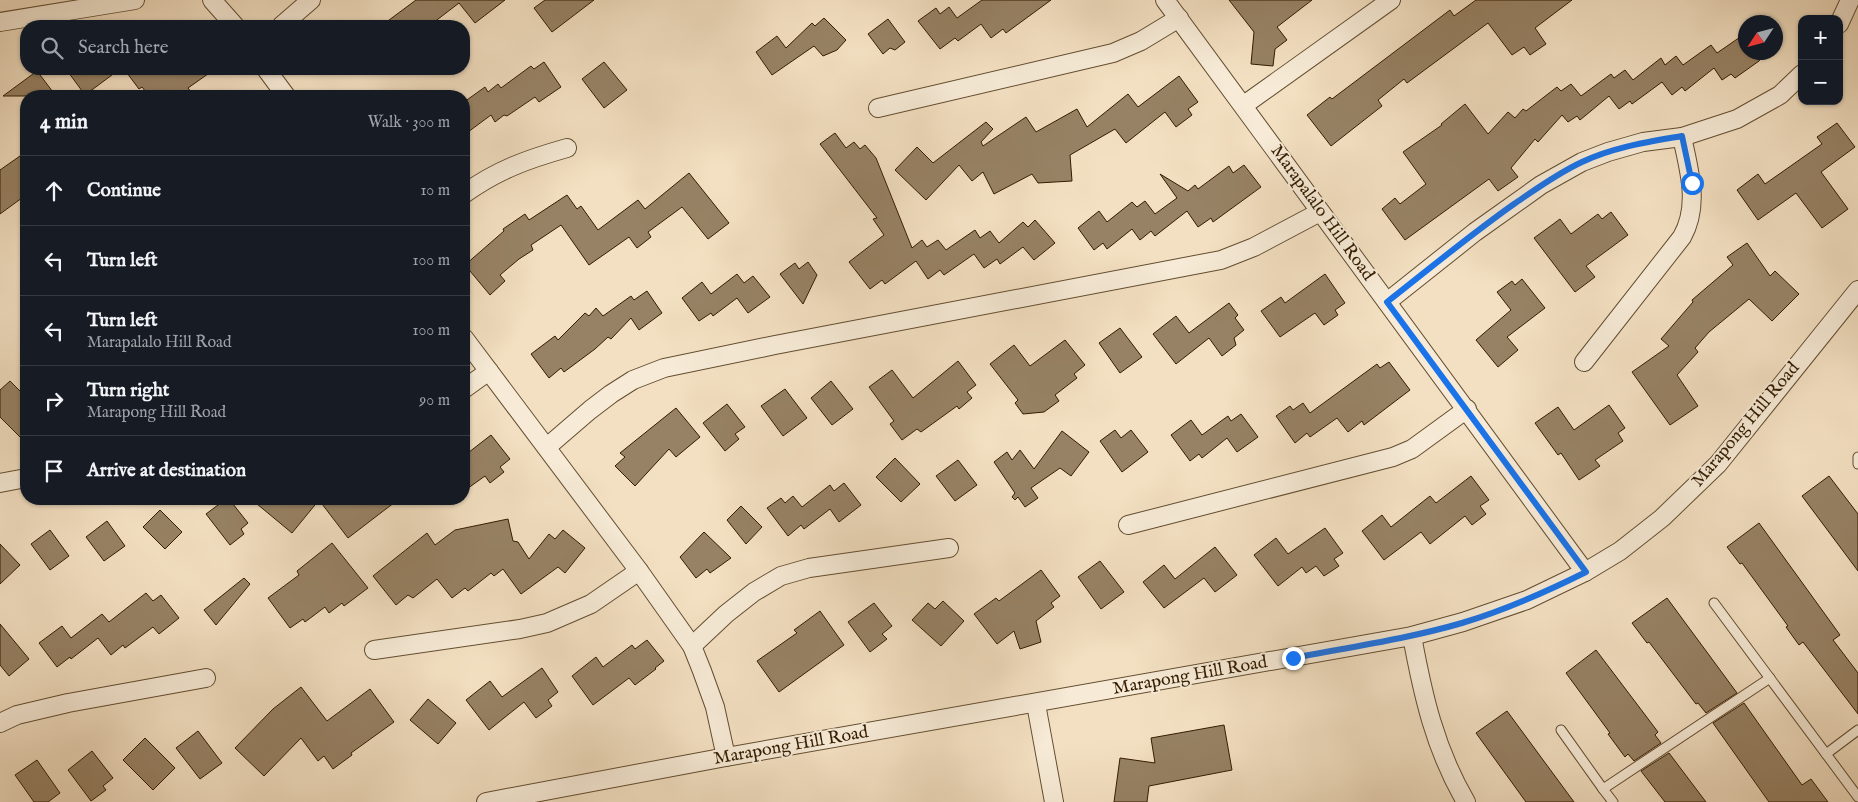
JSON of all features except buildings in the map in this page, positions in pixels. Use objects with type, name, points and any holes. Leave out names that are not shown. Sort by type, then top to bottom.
[{"type":"street","points":[[0,22],[135,0]]},
{"type":"street","points":[[212,0],[230,20]]},
{"type":"street","points":[[288,20],[311,0]]},
{"type":"street","name":"Marapalalo Hill Road","points":[[1165,0],[1586,572]]},
{"type":"street","points":[[1244,105],[1392,0]]},
{"type":"street","points":[[1843,15],[1850,0]]},
{"type":"street","points":[[878,108],[1113,53],[1141,41],[1179,18]]},
{"type":"street","points":[[270,75],[282,90]]},
{"type":"street","points":[[1387,302],[1475,232],[1541,185],[1582,162],[1643,142],[1682,136],[1737,119],[1780,95],[1798,78]]},
{"type":"street","points":[[1584,362],[1682,237],[1687,227],[1691,214],[1692,183],[1682,136]]},
{"type":"street","points":[[470,190],[506,168],[531,158],[567,148]]},
{"type":"street","points":[[546,447],[611,394],[633,380],[664,368],[1221,260],[1254,247],[1320,212]]},
{"type":"street","name":"Marapong Hill Road","points":[[486,802],[726,757],[1036,704],[1412,636],[1463,622],[1527,600],[1586,572],[1620,551],[1662,518],[1718,464],[1858,290]]},
{"type":"street","points":[[470,346],[639,571],[692,646],[715,707],[726,757]]},
{"type":"street","points":[[470,385],[489,371]]},
{"type":"street","points":[[1128,526],[1393,457],[1412,449],[1466,409]]},
{"type":"street","points":[[0,483],[20,479]]},
{"type":"street","points":[[692,646],[754,592],[781,576],[809,568],[949,548]]},
{"type":"street","points":[[374,650],[520,629],[547,623],[591,604],[639,571]]},
{"type":"street","points":[[1412,636],[1422,693],[1434,733],[1452,778],[1466,802]]},
{"type":"street","points":[[0,723],[18,715],[68,703],[206,678]]},
{"type":"street","points":[[1036,704],[1054,802]]},
{"type":"lane","points":[[1858,457],[1858,464]]},
{"type":"lane","points":[[1714,603],[1858,798]]},
{"type":"lane","points":[[1603,788],[1770,678]]},
{"type":"lane","points":[[1561,730],[1613,802]]},
{"type":"lane","points":[[1826,754],[1858,730]]},
{"type":"route","points":[[1293,658],[1412,636],[1463,622],[1527,600],[1586,572],[1387,302],[1475,232],[1541,185],[1582,162],[1643,142],[1682,136],[1692,183]]}]
